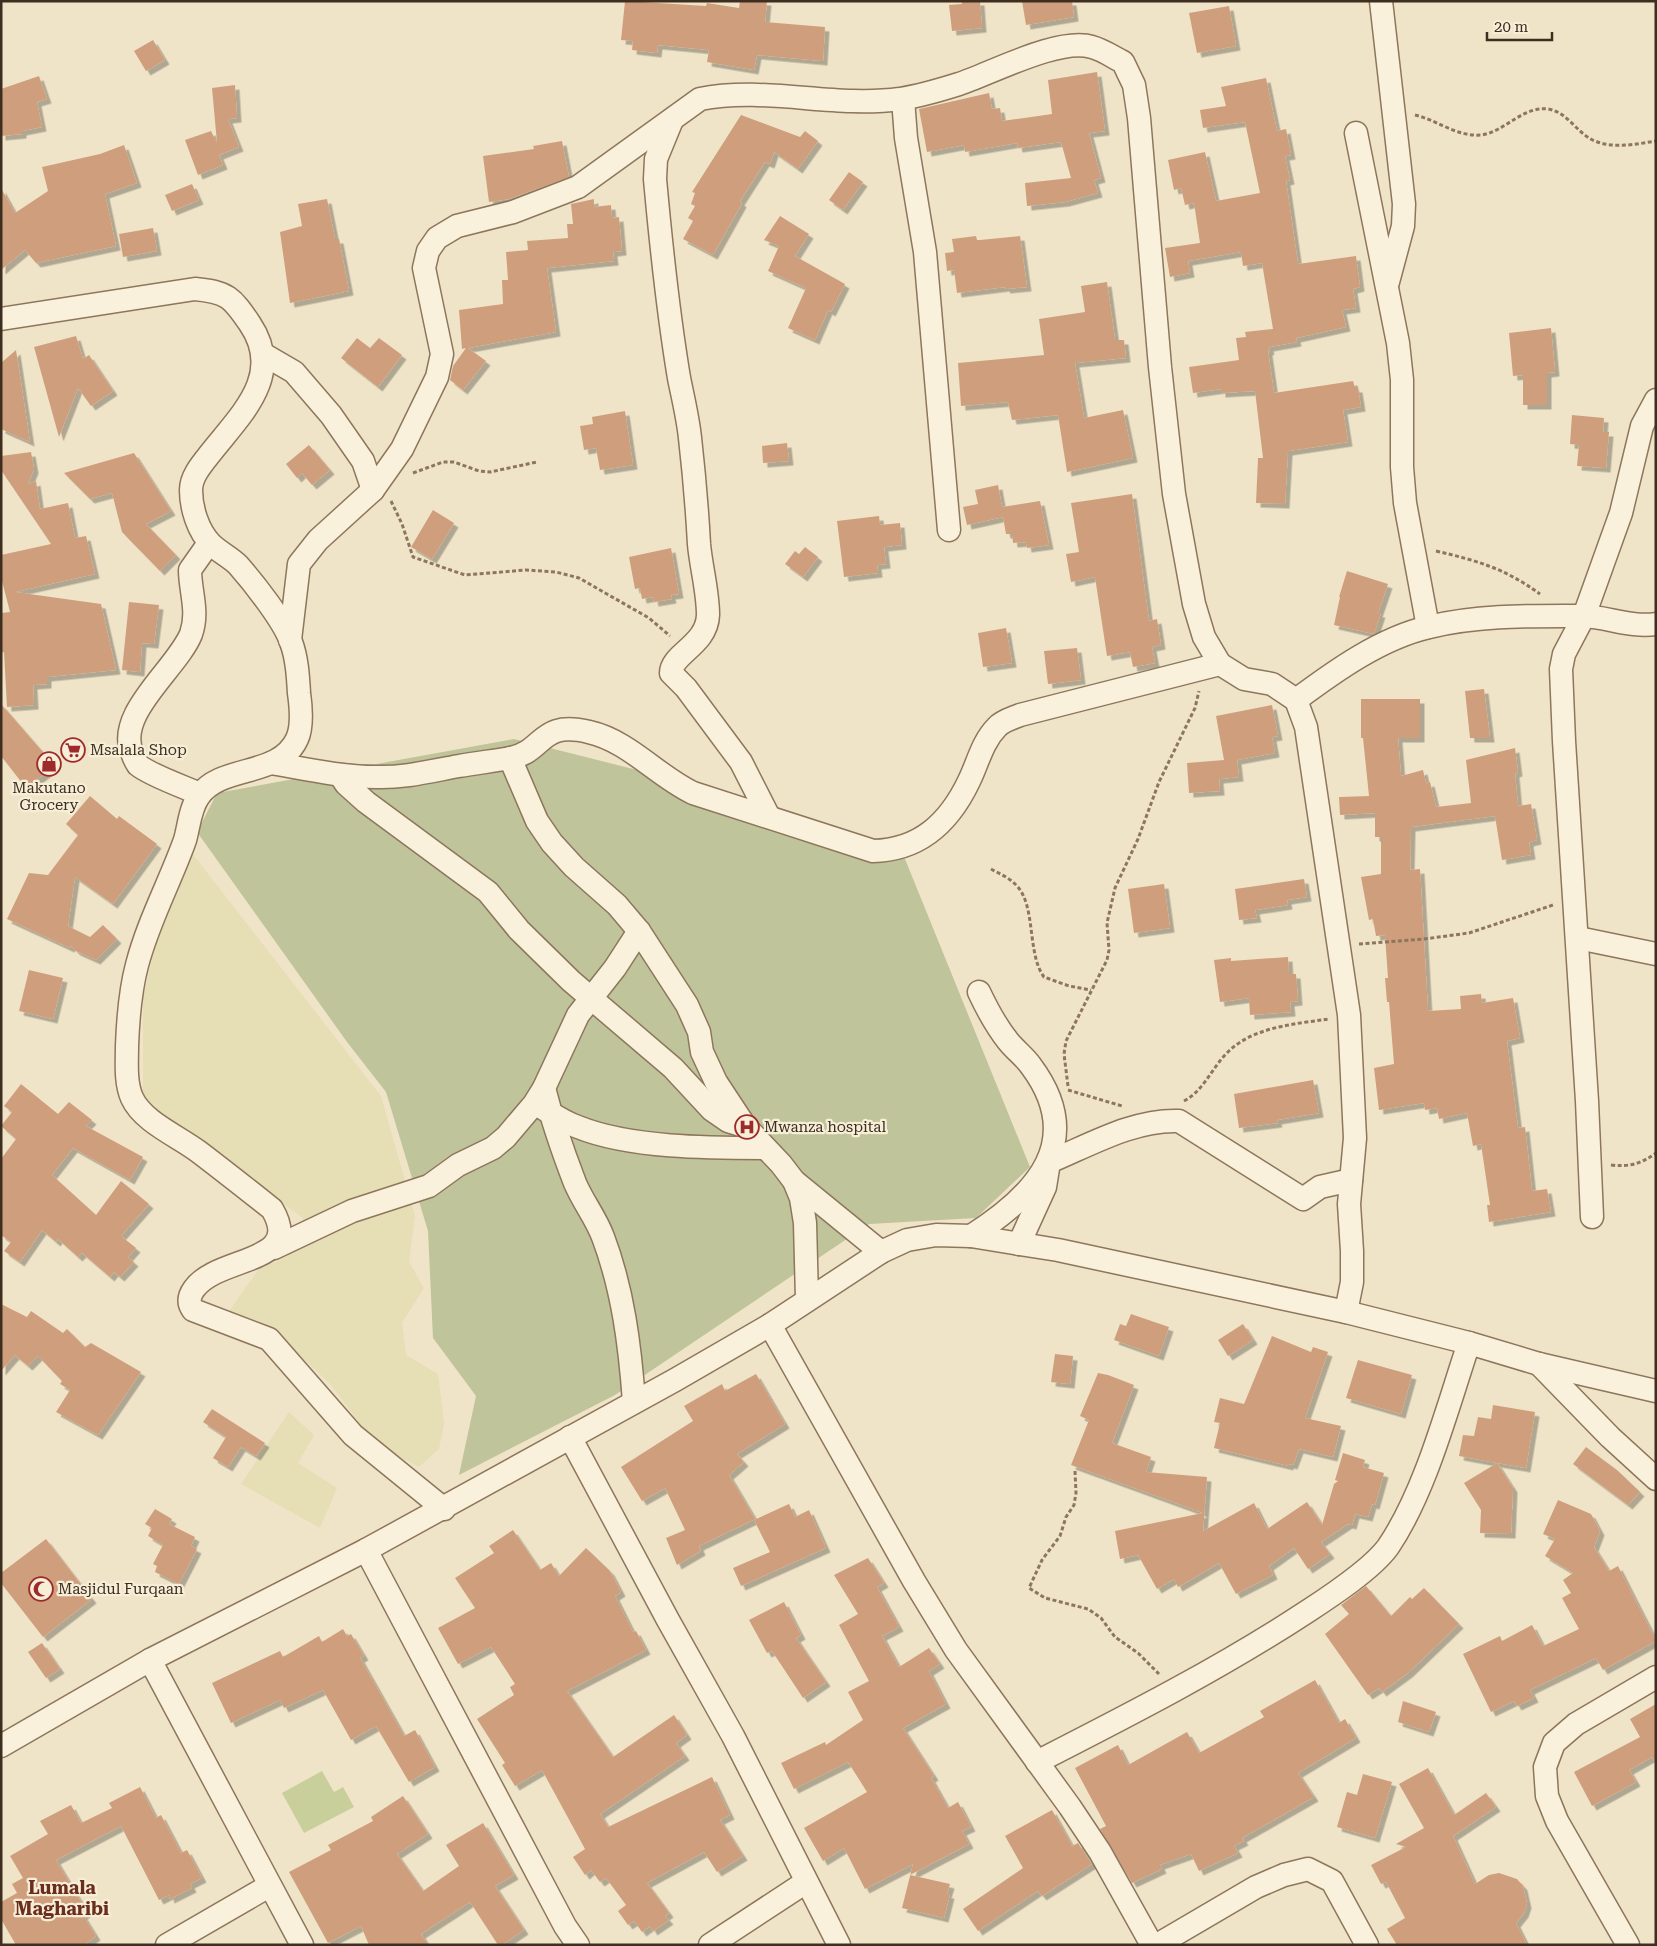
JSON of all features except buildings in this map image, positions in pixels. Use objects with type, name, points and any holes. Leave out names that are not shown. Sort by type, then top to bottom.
[{"type":"street","points":[[1381,1],[1400,152],[1404,204],[1403,226],[1387,286]]},
{"type":"street","points":[[290,640],[299,564],[318,540],[373,490],[402,449],[437,377],[441,347],[424,268],[428,251],[437,238],[457,226],[513,212],[578,187],[700,99],[719,95],[870,102],[903,98],[958,84],[1052,48],[1091,46],[1123,62],[1134,85],[1139,118],[1160,367],[1174,494],[1194,604],[1211,666]]},
{"type":"street","points":[[903,98],[906,138],[925,252],[949,530]]},
{"type":"street","points":[[674,117],[656,159],[655,179],[679,377],[690,436],[700,557],[708,614],[707,624],[703,633],[671,667],[671,673],[686,688],[741,762],[769,817]]},
{"type":"street","points":[[1356,133],[1398,343],[1402,380],[1402,466],[1412,544],[1428,627]]},
{"type":"street","points":[[1,319],[195,289],[221,292],[238,306],[257,334],[263,354],[263,373],[258,389],[198,469],[191,488],[196,519],[209,543],[237,564],[266,601],[290,640],[297,671],[300,705],[297,739],[286,752],[271,763],[216,782],[200,794],[194,804],[184,840],[138,962],[131,996],[127,1069],[131,1097],[143,1113],[196,1150],[272,1209],[279,1220],[280,1232],[274,1248]]},
{"type":"street","points":[[263,354],[294,372],[336,421],[364,460],[373,490]]},
{"type":"street","points":[[1592,1217],[1578,938],[1561,669],[1570,639],[1584,616],[1621,513],[1642,426],[1656,400]]},
{"type":"street","points":[[200,794],[137,764],[129,747],[128,733],[138,709],[180,652],[190,634],[194,609],[190,570],[209,543]]},
{"type":"street","points":[[1296,700],[1338,669],[1380,646],[1428,627],[1489,618],[1584,616],[1625,624],[1656,624]]},
{"type":"street","points":[[271,763],[340,775],[403,776],[524,754],[552,732],[567,729],[590,732],[608,738],[634,754],[674,784],[693,793],[873,851],[893,851],[910,846],[928,834],[955,804],[969,782],[987,740],[998,725],[1020,714],[1211,666],[1244,679],[1272,684],[1296,700],[1306,727],[1349,1016],[1355,1154],[1349,1204],[1352,1282],[1346,1312]]},
{"type":"street","points":[[510,758],[537,821],[552,843],[574,867],[617,905],[639,931],[687,1005],[699,1032],[708,1068],[745,1126],[794,1181],[881,1252]]},
{"type":"street","points":[[340,775],[346,784],[366,802],[488,892],[520,930],[571,981],[673,1068],[712,1110],[728,1121],[745,1126]]},
{"type":"street","points":[[444,1508],[353,1435],[269,1339],[193,1310],[189,1304],[190,1295],[197,1285],[212,1272],[262,1255],[352,1211],[429,1186],[458,1165],[493,1148],[543,1102],[578,1015],[639,931]]},
{"type":"street","points":[[1578,938],[1656,954]]},
{"type":"street","points":[[979,992],[1002,1034],[1031,1066],[1041,1082],[1056,1116],[1055,1137],[1045,1187],[1019,1244]]},
{"type":"street","points":[[543,1102],[578,1128],[615,1138],[649,1143],[766,1148]]},
{"type":"street","points":[[543,1102],[575,1183],[602,1235],[610,1257],[626,1323],[634,1402]]},
{"type":"street","points":[[971,1236],[1014,1205],[1049,1162],[1126,1130],[1158,1120],[1180,1121],[1303,1199],[1320,1188],[1351,1180]]},
{"type":"street","points":[[794,1181],[801,1198],[805,1223],[807,1299]]},
{"type":"street","points":[[1,1746],[150,1660],[366,1550],[634,1402],[770,1325],[881,1252],[907,1240],[936,1235],[971,1236],[1019,1244],[1346,1312],[1469,1343],[1539,1364],[1656,1391]]},
{"type":"street","points":[[770,1325],[914,1581],[956,1650],[1100,1852],[1152,1945]]},
{"type":"street","points":[[1037,1762],[1169,1694],[1280,1629],[1345,1587],[1387,1549],[1410,1508],[1469,1343]]},
{"type":"street","points":[[1539,1364],[1610,1437],[1656,1479]]},
{"type":"street","points":[[570,1437],[668,1620],[733,1736],[839,1945]]},
{"type":"street","points":[[366,1550],[486,1779],[565,1926],[578,1945]]},
{"type":"street","points":[[150,1660],[302,1945]]},
{"type":"street","points":[[1628,1945],[1557,1821],[1547,1796],[1545,1767],[1554,1743],[1576,1724],[1656,1677]]},
{"type":"street","points":[[1157,1945],[1256,1887],[1284,1874],[1308,1869],[1332,1881],[1367,1945]]},
{"type":"street","points":[[710,1945],[806,1882]]},
{"type":"street","points":[[167,1945],[269,1886]]},
{"type":"path","points":[[1395,124],[1402,118],[1414,115],[1463,133],[1483,135],[1496,130],[1525,113],[1548,109],[1561,113],[1594,141],[1610,145],[1656,141]]},
{"type":"path","points":[[406,476],[442,462],[454,462],[479,471],[490,472],[537,462]]},
{"type":"path","points":[[373,490],[382,486],[402,524],[413,557],[465,575],[526,570],[556,572],[579,578],[650,618],[687,652]]},
{"type":"path","points":[[1412,544],[1492,566],[1510,573],[1546,598]]},
{"type":"path","points":[[1056,1116],[1068,1090],[1069,1079],[1064,1054],[1066,1041],[1107,960],[1109,950],[1107,923],[1115,888],[1138,839],[1159,782],[1194,708],[1211,666]]},
{"type":"path","points":[[991,869],[1019,888],[1029,918],[1038,964],[1044,977],[1054,982],[1091,990]]},
{"type":"path","points":[[1340,946],[1424,940],[1469,933],[1542,908],[1575,899]]},
{"type":"path","points":[[1176,1105],[1190,1098],[1226,1054],[1254,1035],[1276,1028],[1349,1016]]},
{"type":"path","points":[[1068,1090],[1112,1105],[1129,1107]]},
{"type":"path","points":[[1590,1162],[1631,1166],[1644,1162],[1656,1153]]},
{"type":"path","points":[[1075,1471],[1076,1493],[1074,1505],[1066,1517],[1060,1536],[1042,1560],[1029,1588],[1045,1598],[1088,1609],[1101,1618],[1115,1637],[1138,1653],[1162,1676]]},
{"type":"shaded area","points":[[188,848],[381,1096],[415,1216],[409,1262],[424,1288],[402,1323],[406,1355],[438,1374],[444,1423],[439,1449],[419,1467],[375,1444],[331,1385],[289,1345],[227,1314],[258,1270],[288,1256],[303,1218],[143,1103],[143,998],[170,880]]},
{"type":"shaded area","points":[[289,1412],[314,1435],[298,1463],[337,1488],[320,1528],[241,1484]]},
{"type":"green space","points":[[514,739],[673,779],[905,859],[1030,1167],[976,1218],[869,1224],[615,1395],[459,1475],[476,1396],[433,1338],[428,1231],[386,1092],[347,1042],[197,832],[217,793]]},
{"type":"green space","points":[[322,1771],[334,1792],[343,1787],[354,1807],[304,1833],[282,1793]]},
{"type":"place","name":"Msalala Shop","points":[[73,750]]},
{"type":"place","name":"Makutano Grocery","points":[[49,764]]},
{"type":"place","name":"Mwanza hospital","points":[[747,1127]]},
{"type":"place","name":"Masjidul Furqaan","points":[[41,1589]]},
{"type":"district","name":"Lumala Magharibi","points":[[62,1897]]}]
